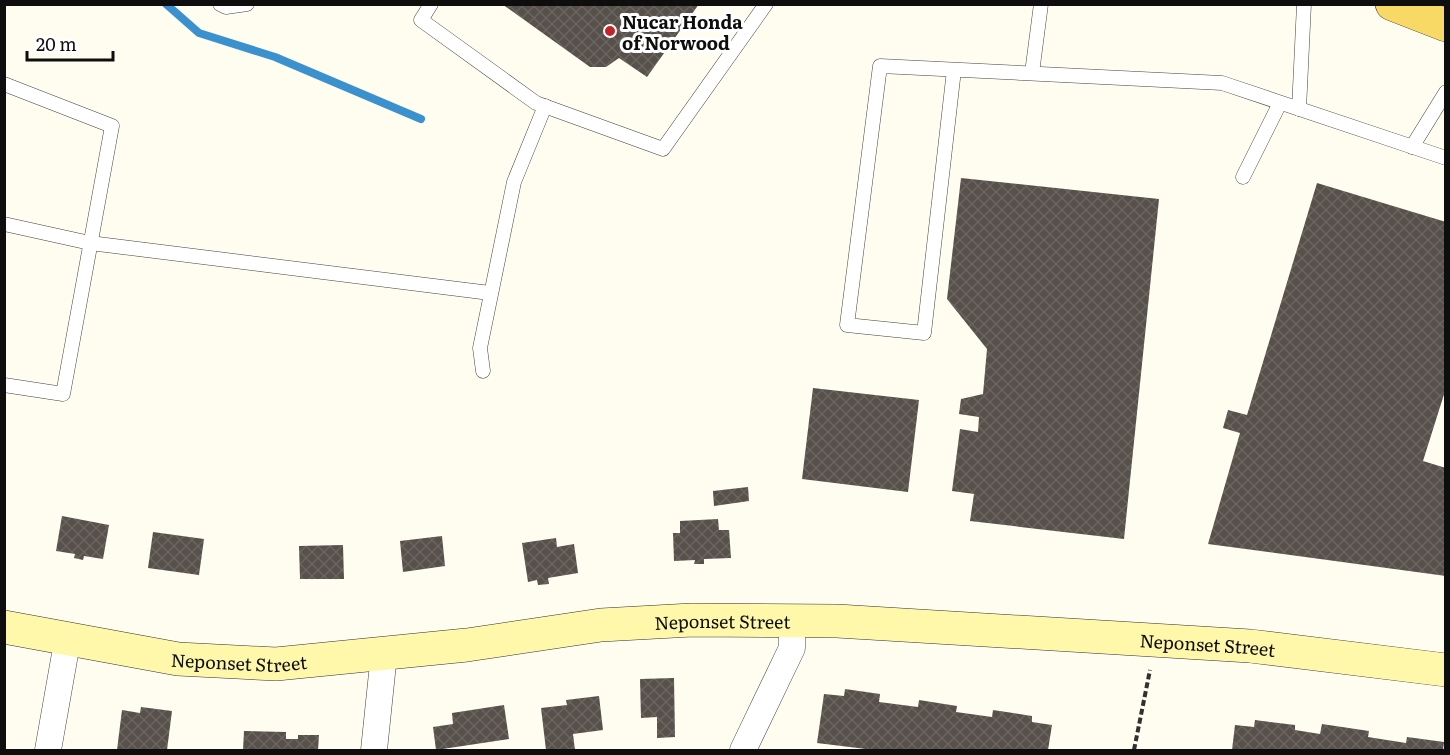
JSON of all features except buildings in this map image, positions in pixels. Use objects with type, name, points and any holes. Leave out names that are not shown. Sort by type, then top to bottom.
[{"type":"main road","points":[[1392,4],[1446,25]]},
{"type":"street","name":"Neponset Street","points":[[4,627],[178,658],[276,664],[467,645],[601,625],[692,620],[792,620],[1250,646],[1446,670]]},
{"type":"street","points":[[743,750],[792,648],[792,620]]},
{"type":"street","points":[[48,750],[68,637]]},
{"type":"street","points":[[374,750],[384,654]]},
{"type":"lane","points":[[220,4],[226,8],[247,4]]},
{"type":"lane","points":[[431,4],[421,20],[536,103],[663,149],[766,4]]},
{"type":"lane","points":[[1032,73],[1041,4]]},
{"type":"lane","points":[[1299,110],[1305,4]]},
{"type":"lane","points":[[954,70],[924,333],[847,325],[880,66],[1222,82],[1446,158]]},
{"type":"lane","points":[[4,84],[112,126],[63,394],[4,385]]},
{"type":"lane","points":[[1412,147],[1446,92]]},
{"type":"lane","points":[[1243,177],[1280,103]]},
{"type":"lane","points":[[483,371],[480,348],[514,182],[545,106]]},
{"type":"lane","points":[[4,224],[90,243],[490,293]]},
{"type":"path","points":[[1134,750],[1156,639]]},
{"type":"waterway","points":[[166,4],[199,33],[275,57],[421,119]]},
{"type":"place","name":"Nucar Honda of Norwood","points":[[610,31]]}]
